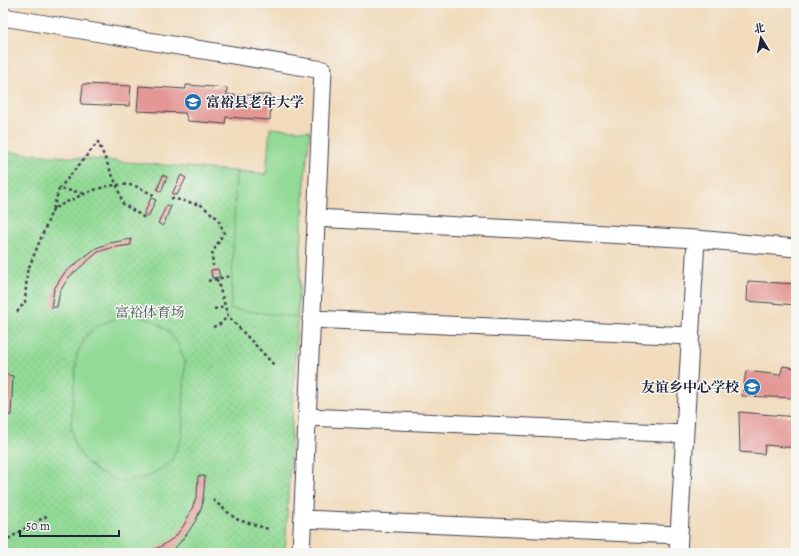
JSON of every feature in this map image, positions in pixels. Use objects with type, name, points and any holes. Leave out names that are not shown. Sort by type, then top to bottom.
[{"type":"street","points":[[3,17],[323,70],[301,553]]},
{"type":"street","points":[[316,218],[696,239],[796,248]]},
{"type":"street","points":[[678,553],[696,239]]},
{"type":"street","points":[[312,319],[691,336]]},
{"type":"street","points":[[307,416],[685,434]]},
{"type":"street","points":[[302,519],[680,535]]},
{"type":"path","points":[[17,312],[25,302],[27,272],[53,209],[59,189],[98,142],[117,186],[122,204],[145,218]]},
{"type":"path","points":[[53,209],[106,186],[131,185],[156,196]]},
{"type":"path","points":[[59,189],[85,194]]},
{"type":"path","points":[[171,198],[201,205],[217,218],[224,232],[212,254],[213,266]]},
{"type":"path","points":[[208,282],[230,276]]},
{"type":"path","points":[[217,279],[228,316],[274,366]]},
{"type":"path","points":[[214,309],[226,307]]},
{"type":"path","points":[[213,327],[220,324],[228,316]]},
{"type":"path","points":[[213,500],[236,519],[268,529]]},
{"type":"path","points":[[3,542],[48,515]]},
{"type":"green space","points":[[270,128],[310,131],[305,177],[297,317],[231,309],[236,172],[266,174]]},
{"type":"green space","name":"富裕体育场","points":[[8,152],[305,177],[285,553],[3,553],[3,229]]},
{"type":"green space","points":[[136,316],[154,321],[168,331],[178,344],[185,362],[182,437],[171,462],[149,476],[120,482],[97,471],[85,461],[74,443],[71,423],[77,354],[86,336],[98,326],[116,318]]},
{"type":"building","points":[[83,84],[131,86],[129,106],[81,104]]},
{"type":"building","points":[[186,85],[227,88],[227,95],[271,95],[270,120],[226,117],[225,124],[188,121],[185,113],[137,111],[139,86],[186,89]]},
{"type":"building","points":[[163,175],[167,177],[161,192],[157,190]]},
{"type":"building","points":[[181,175],[186,178],[177,195],[172,194]]},
{"type":"building","points":[[151,198],[156,200],[148,217],[144,214]]},
{"type":"building","points":[[167,205],[171,206],[163,226],[158,223]]},
{"type":"building","points":[[131,239],[131,245],[110,248],[98,252],[69,277],[60,291],[57,307],[51,307],[54,289],[65,272],[96,248],[110,243]]},
{"type":"building","points":[[218,269],[220,277],[212,278],[211,270]]},
{"type":"building","points":[[748,281],[796,284],[796,305],[747,301]]},
{"type":"building","points":[[783,366],[796,368],[796,398],[742,396],[746,371],[780,375]]},
{"type":"building","points":[[3,374],[13,376],[11,415],[3,416]]},
{"type":"building","points":[[739,412],[796,417],[796,448],[765,445],[764,454],[740,452]]},
{"type":"building","points":[[198,476],[205,476],[202,506],[196,520],[187,534],[175,548],[167,553],[142,553],[160,547],[175,537],[184,525],[197,495]]},
{"type":"place","name":"富裕县老年大学","points":[[193,102]]},
{"type":"place","name":"友谊乡中心学校","points":[[752,387]]}]
